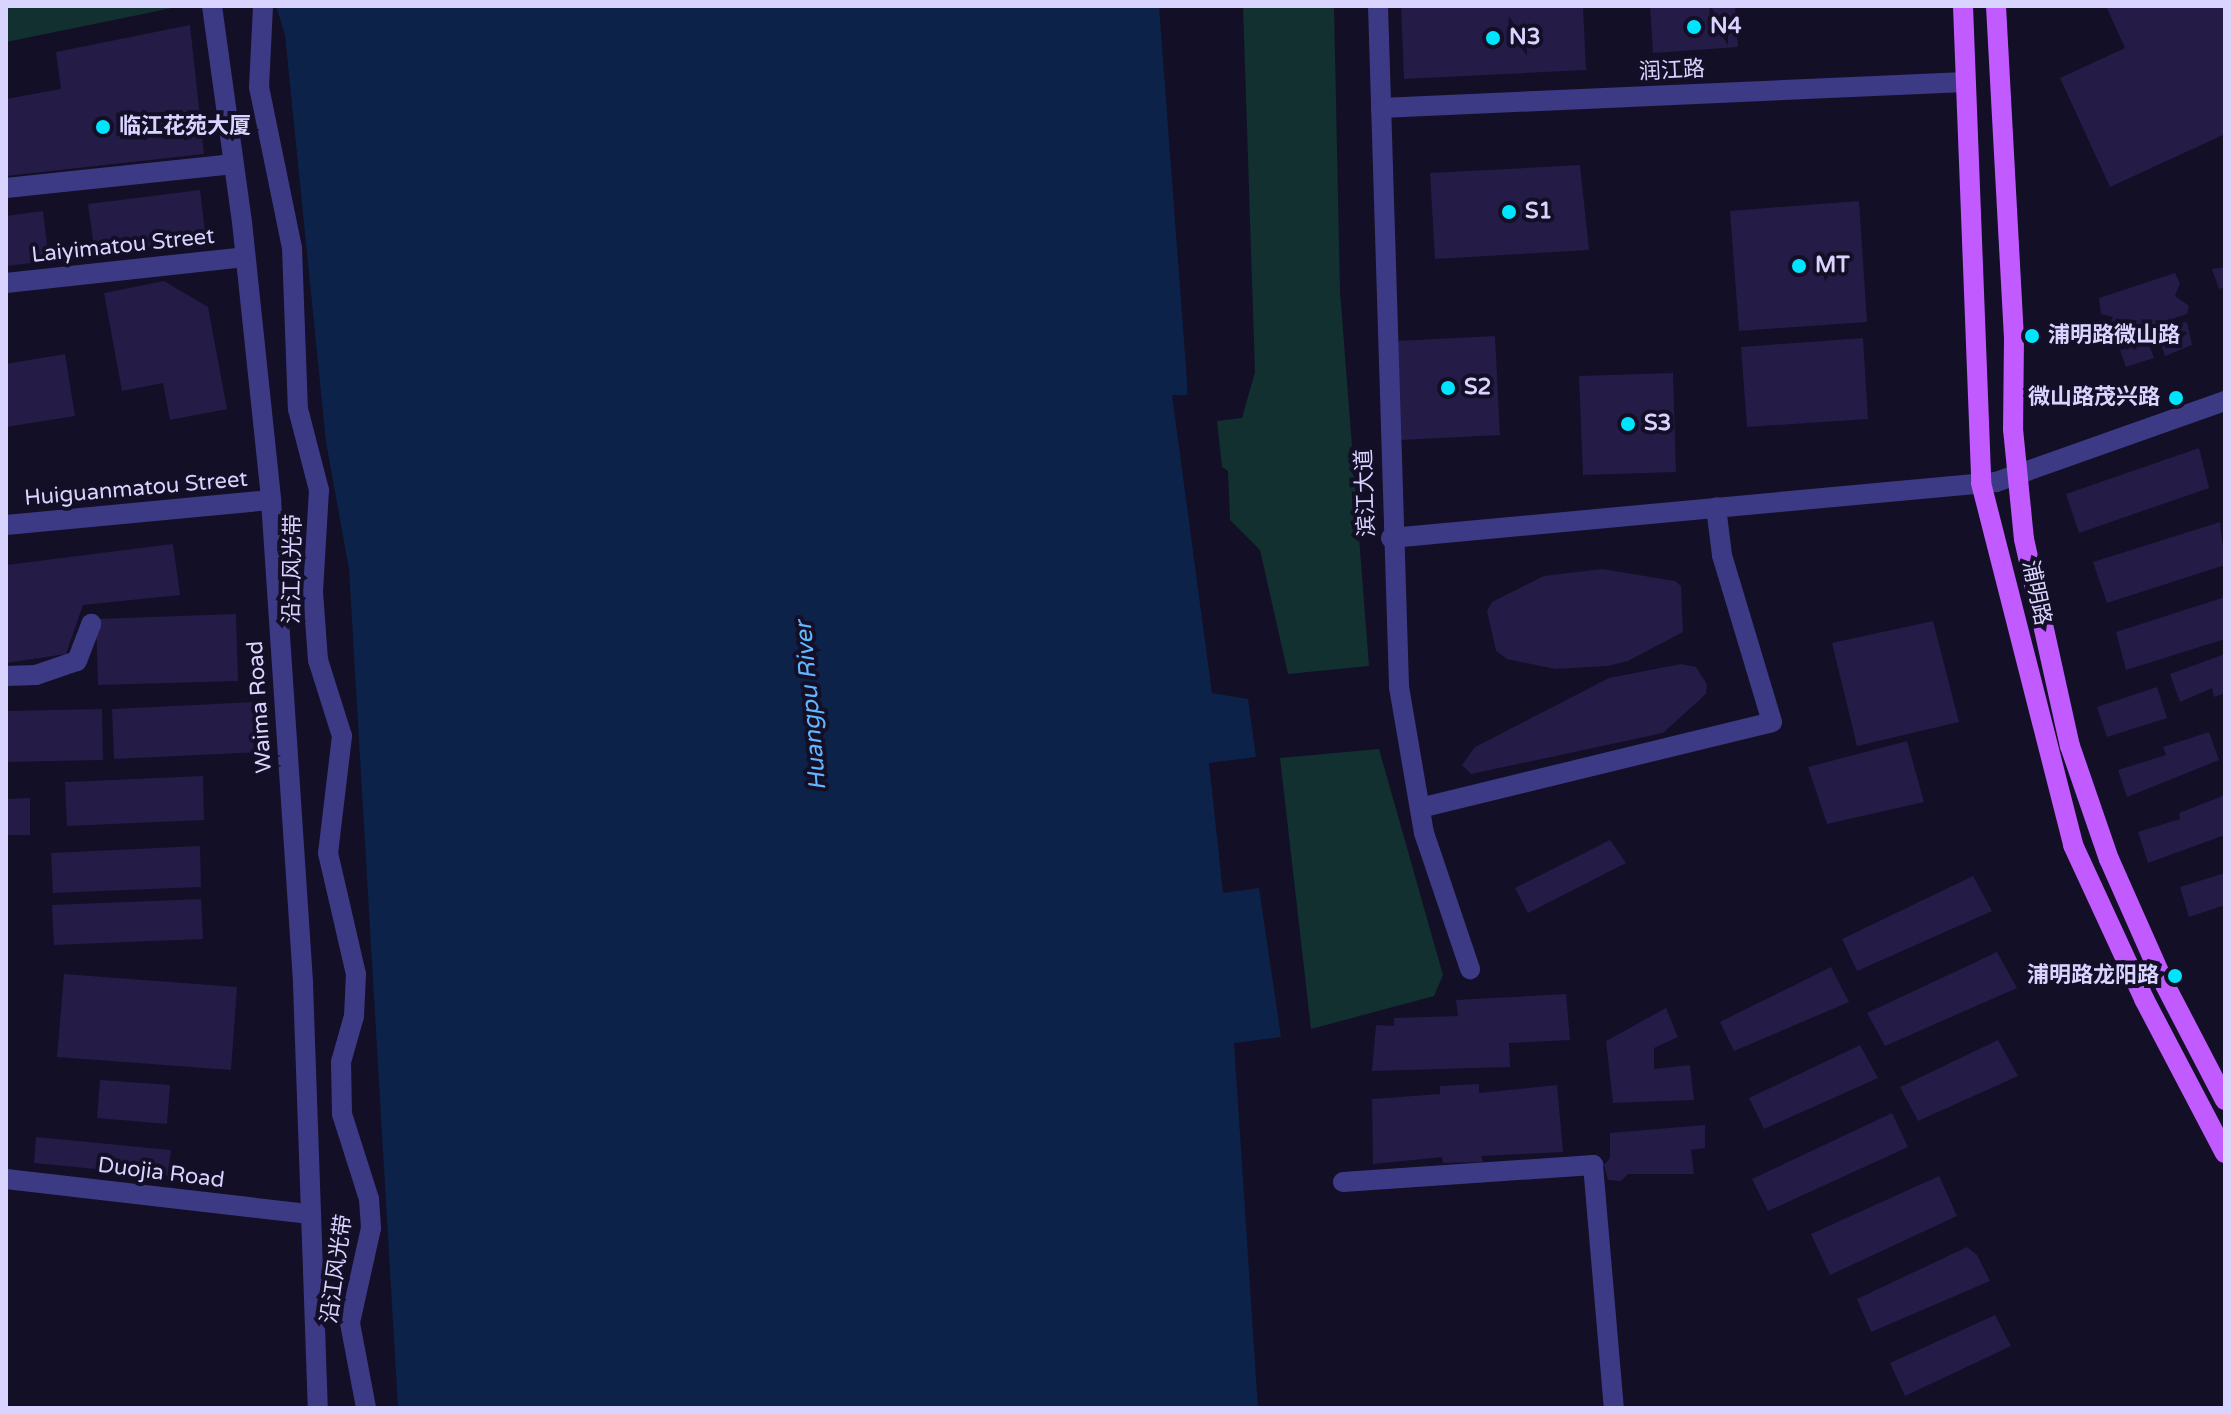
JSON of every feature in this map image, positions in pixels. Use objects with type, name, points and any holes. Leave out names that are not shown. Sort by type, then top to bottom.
[{"type":"main road","name":"浦明路","points":[[1963,6],[1988,482],[2073,845],[2144,999],[2225,1153]]},
{"type":"main road","name":"浦明路","points":[[1996,6],[2014,337],[2016,475],[2024,539],[2070,746],[2109,859],[2151,954],[2225,1100]]},
{"type":"street","name":"Waima Road","points":[[212,6],[234,164],[271,500],[303,984],[318,1408]]},
{"type":"street","name":"沿江风光带","points":[[263,6],[259,87],[274,173],[292,248],[298,409],[319,490],[313,592],[318,660],[342,736],[328,853],[356,974],[354,1016],[341,1062],[342,1114],[369,1199],[371,1228],[350,1323],[366,1408]]},
{"type":"street","name":"滨江大道","points":[[1378,6],[1391,538],[1399,687],[1420,808],[1470,969]]},
{"type":"street","name":"润江路","points":[[1381,108],[1965,82]]},
{"type":"street","points":[[6,188],[234,164]]},
{"type":"street","name":"Laiyimatou Street","points":[[6,283],[245,257]]},
{"type":"street","points":[[1391,538],[1988,482],[2016,475],[2225,401]]},
{"type":"street","name":"Huiguanmatou Street","points":[[6,525],[271,500]]},
{"type":"street","points":[[1420,808],[1772,722],[1722,555],[1716,507]]},
{"type":"street","points":[[6,676],[36,675],[77,661],[91,624]]},
{"type":"street","points":[[1343,1182],[1593,1165],[1614,1408]]},
{"type":"street","name":"Duojia Road","points":[[6,1179],[310,1214]]},
{"type":"green space","points":[[6,6],[182,6],[6,42]]},
{"type":"green space","points":[[1243,6],[1334,6],[1340,291],[1369,666],[1288,674],[1260,550],[1230,520],[1228,471],[1222,467],[1217,421],[1242,418],[1255,372]]},
{"type":"green space","points":[[1379,749],[1443,975],[1434,996],[1311,1029],[1280,758]]},
{"type":"water","name":"Huangpu River","points":[[276,6],[1159,6],[1187,381],[1187,395],[1172,395],[1212,693],[1248,699],[1256,757],[1209,763],[1223,893],[1259,888],[1281,1037],[1234,1043],[1258,1408],[398,1408],[349,569],[326,442],[285,35]]},
{"type":"building","name":"N3","points":[[1401,6],[1583,6],[1586,70],[1404,79]]},
{"type":"building","name":"N4","points":[[1650,6],[1735,6],[1738,47],[1653,53]]},
{"type":"building","points":[[2106,6],[2225,6],[2225,134],[2110,187],[2060,78],[2125,48]]},
{"type":"building","name":"临江花苑大厦","points":[[190,25],[204,154],[6,176],[6,99],[61,89],[56,52]]},
{"type":"building","name":"S1","points":[[1580,165],[1589,250],[1435,259],[1430,173]]},
{"type":"building","points":[[200,190],[206,240],[95,254],[88,204]]},
{"type":"building","name":"MT","points":[[1859,201],[1867,322],[1739,331],[1730,211]]},
{"type":"building","points":[[43,211],[49,261],[6,266],[6,216]]},
{"type":"building","points":[[2225,267],[2225,287],[2219,289],[2212,269]]},
{"type":"building","points":[[2175,273],[2180,283],[2175,296],[2189,306],[2187,314],[2169,320],[2170,325],[2187,322],[2192,345],[2165,356],[2159,339],[2149,344],[2154,358],[2126,367],[2118,344],[2136,338],[2134,333],[2111,335],[2107,326],[2113,317],[2101,314],[2099,298]]},
{"type":"building","points":[[164,281],[208,307],[227,409],[170,420],[163,383],[122,391],[104,293]]},
{"type":"building","name":"S2","points":[[1495,336],[1500,435],[1401,440],[1396,341]]},
{"type":"building","name":"MT","points":[[1863,338],[1868,419],[1747,427],[1741,347]]},
{"type":"building","points":[[65,354],[75,416],[6,427],[6,364]]},
{"type":"building","name":"S3","points":[[1673,373],[1676,472],[1583,475],[1579,376]]},
{"type":"building","points":[[2199,448],[2209,488],[2079,533],[2066,494]]},
{"type":"building","points":[[2220,522],[2225,565],[2107,603],[2093,562]]},
{"type":"building","points":[[173,544],[180,595],[83,605],[66,654],[6,663],[6,565]]},
{"type":"building","points":[[1602,569],[1675,581],[1681,586],[1683,632],[1628,661],[1608,666],[1555,669],[1507,659],[1496,651],[1487,611],[1492,602],[1544,576]]},
{"type":"building","points":[[2225,597],[2225,639],[2126,670],[2116,632]]},
{"type":"building","points":[[236,614],[238,681],[98,685],[96,619]]},
{"type":"building","points":[[1933,621],[1959,722],[1857,746],[1832,643]]},
{"type":"building","points":[[2225,654],[2225,693],[2214,697],[2212,688],[2180,702],[2170,674]]},
{"type":"building","points":[[1681,664],[1696,667],[1707,684],[1706,694],[1663,733],[1471,774],[1462,765],[1475,747],[1609,678]]},
{"type":"building","points":[[2157,687],[2167,718],[2107,737],[2097,707]]},
{"type":"building","points":[[257,702],[259,752],[114,759],[112,709]]},
{"type":"building","points":[[102,709],[103,760],[6,762],[6,711]]},
{"type":"building","points":[[2209,732],[2219,760],[2127,797],[2118,770],[2166,755],[2163,747]]},
{"type":"building","points":[[1907,741],[1924,802],[1827,824],[1808,767]]},
{"type":"building","points":[[203,776],[204,820],[67,826],[65,782]]},
{"type":"building","points":[[2225,795],[2225,835],[2148,863],[2138,832],[2180,819],[2179,813]]},
{"type":"building","points":[[30,798],[30,835],[6,835],[6,799]]},
{"type":"building","points":[[1610,840],[1626,863],[1528,913],[1515,888]]},
{"type":"building","points":[[200,846],[201,887],[53,893],[51,853]]},
{"type":"building","points":[[2225,873],[2225,905],[2189,917],[2180,887]]},
{"type":"building","points":[[1973,876],[1992,911],[1857,971],[1842,939]]},
{"type":"building","points":[[201,899],[203,939],[54,945],[52,905]]},
{"type":"building","points":[[1997,952],[2017,988],[1885,1046],[1867,1013]]},
{"type":"building","points":[[1831,967],[1849,1002],[1734,1051],[1720,1022]]},
{"type":"building","points":[[64,974],[237,987],[231,1070],[57,1057]]},
{"type":"building","points":[[1566,994],[1570,1040],[1509,1043],[1510,1067],[1372,1071],[1376,1025],[1394,1026],[1394,1018],[1458,1016],[1456,1000]]},
{"type":"building","points":[[1666,1008],[1678,1037],[1654,1048],[1654,1069],[1690,1065],[1694,1100],[1613,1103],[1606,1041]]},
{"type":"building","points":[[1998,1040],[2018,1076],[1918,1121],[1900,1087]]},
{"type":"building","points":[[1860,1045],[1878,1078],[1764,1129],[1749,1098]]},
{"type":"building","points":[[100,1080],[170,1085],[167,1124],[97,1118]]},
{"type":"building","points":[[1479,1084],[1479,1093],[1557,1085],[1563,1152],[1481,1156],[1483,1162],[1443,1163],[1442,1157],[1373,1164],[1372,1099],[1440,1094],[1440,1086]]},
{"type":"building","points":[[1892,1113],[1908,1147],[1768,1211],[1752,1179]]},
{"type":"building","points":[[1705,1125],[1705,1148],[1691,1150],[1694,1174],[1628,1174],[1621,1181],[1608,1180],[1604,1165],[1610,1158],[1610,1133]]},
{"type":"building","points":[[36,1137],[171,1150],[168,1176],[34,1163]]},
{"type":"building","points":[[1939,1176],[1957,1216],[1830,1275],[1811,1234]]},
{"type":"building","points":[[1967,1247],[1977,1255],[1990,1281],[1871,1332],[1857,1299]]},
{"type":"building","points":[[1995,1315],[2011,1346],[1905,1396],[1890,1363]]},
{"type":"place","name":"N4","points":[[1694,27]]},
{"type":"place","name":"N3","points":[[1493,38]]},
{"type":"place","name":"临江花苑大厦","points":[[103,127]]},
{"type":"place","name":"S1","points":[[1509,212]]},
{"type":"place","name":"MT","points":[[1799,266]]},
{"type":"place","name":"浦明路微山路","points":[[2032,336]]},
{"type":"place","name":"S2","points":[[1448,388]]},
{"type":"place","name":"微山路茂兴路","points":[[2176,398]]},
{"type":"place","name":"S3","points":[[1628,424]]},
{"type":"place","name":"浦明路龙阳路","points":[[2175,976]]}]
